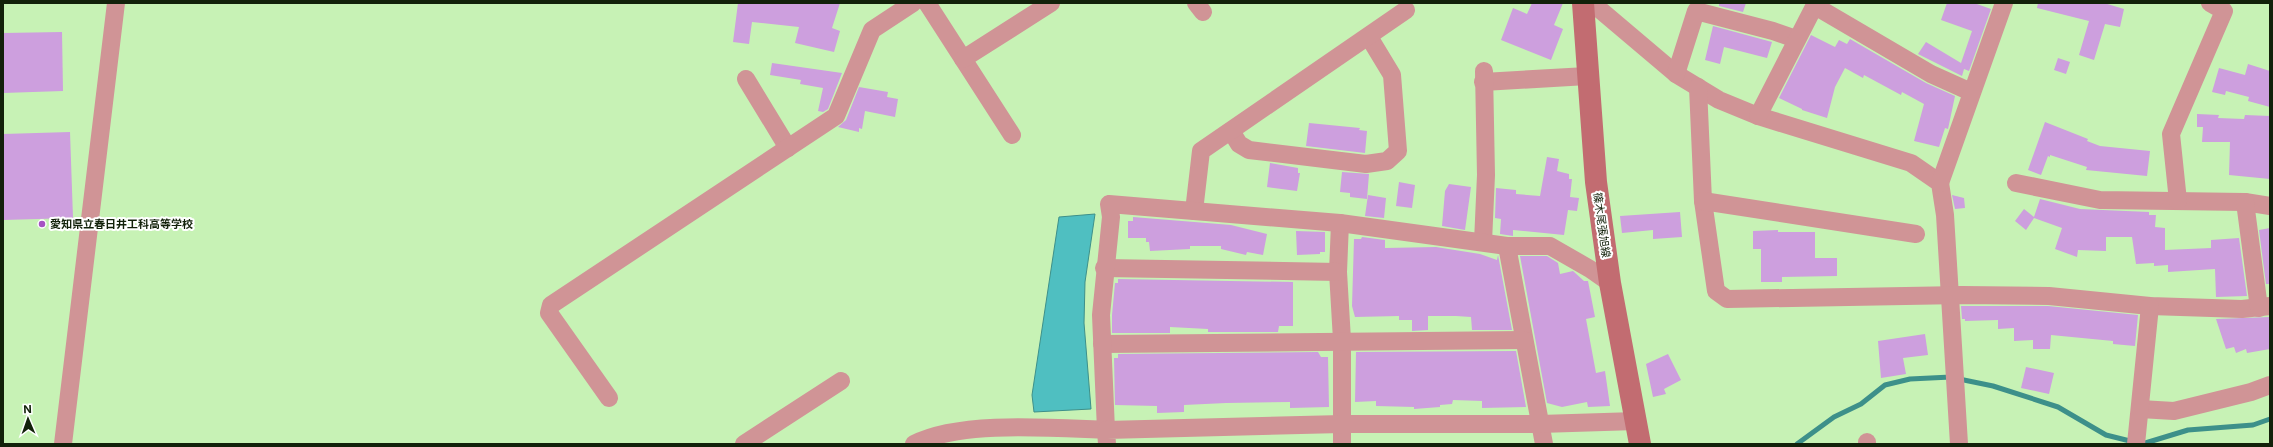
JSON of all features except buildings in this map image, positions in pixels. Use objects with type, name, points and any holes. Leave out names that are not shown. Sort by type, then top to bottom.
[{"type":"main road","name":"篠木尾張旭線","points":[[1583,3],[1587,76],[1596,182],[1610,283],[1640,444]]},
{"type":"street","points":[[63,444],[116,3]]},
{"type":"street","points":[[609,398],[549,313],[551,305],[836,116],[872,30],[912,3]]},
{"type":"street","points":[[927,3],[1012,134]]},
{"type":"street","points":[[963,59],[1051,3]]},
{"type":"street","points":[[1592,3],[1676,74],[1719,100],[1758,116],[1911,163],[1940,183]]},
{"type":"street","points":[[1959,444],[1946,215],[1940,183],[1971,92],[2004,3]]},
{"type":"street","points":[[2178,200],[2170,134],[2224,11],[2210,3]]},
{"type":"street","points":[[1758,116],[1796,39],[1815,5],[1931,74],[1971,92]]},
{"type":"street","points":[[1194,211],[1201,151],[1369,37],[1406,10]]},
{"type":"street","points":[[1676,74],[1696,11],[1773,31],[1796,39]]},
{"type":"street","points":[[1231,131],[1239,144],[1249,150],[1366,164],[1387,161],[1398,151],[1392,75],[1369,37]]},
{"type":"street","points":[[1483,242],[1486,175],[1483,76],[1587,76]]},
{"type":"street","points":[[746,79],[788,148]]},
{"type":"street","points":[[1698,87],[1703,202],[1716,290],[1727,299],[1951,294],[2049,296],[2150,306],[2265,307],[2245,202]]},
{"type":"street","points":[[2016,183],[2100,200],[2245,202],[2270,206]]},
{"type":"street","points":[[1703,202],[1916,234]]},
{"type":"street","points":[[1107,437],[1101,315],[1104,268],[1111,217],[1109,204],[1340,223],[1507,246],[1550,246],[1590,269],[1610,283]]},
{"type":"street","points":[[1340,223],[1338,272],[1342,340],[1342,444]]},
{"type":"street","points":[[1507,246],[1544,444]]},
{"type":"street","points":[[1104,268],[1338,272]]},
{"type":"street","points":[[2136,440],[2150,306]]},
{"type":"street","points":[[1102,344],[1342,340],[1524,340]]},
{"type":"street","points":[[744,444],[840,381]]},
{"type":"street","points":[[2140,409],[2174,411],[2251,392],[2270,385]]},
{"type":"street","points":[[914,444],[926,438],[953,432],[1020,427],[1107,437],[1342,424],[1540,424],[1636,421]]},
{"type":"water","points":[[1095,214],[1085,282],[1084,323],[1091,409],[1034,412],[1032,395],[1059,217]]},
{"type":"waterway","points":[[1797,444],[1834,417],[1861,404],[1885,385],[1910,379],[1951,377]]},
{"type":"waterway","points":[[1959,379],[1993,386],[2058,407],[2106,435],[2142,444],[2188,430],[2253,425],[2270,419]]},
{"type":"place","name":"愛知県立春日井工科高等学校","points":[[42,224]]}]
